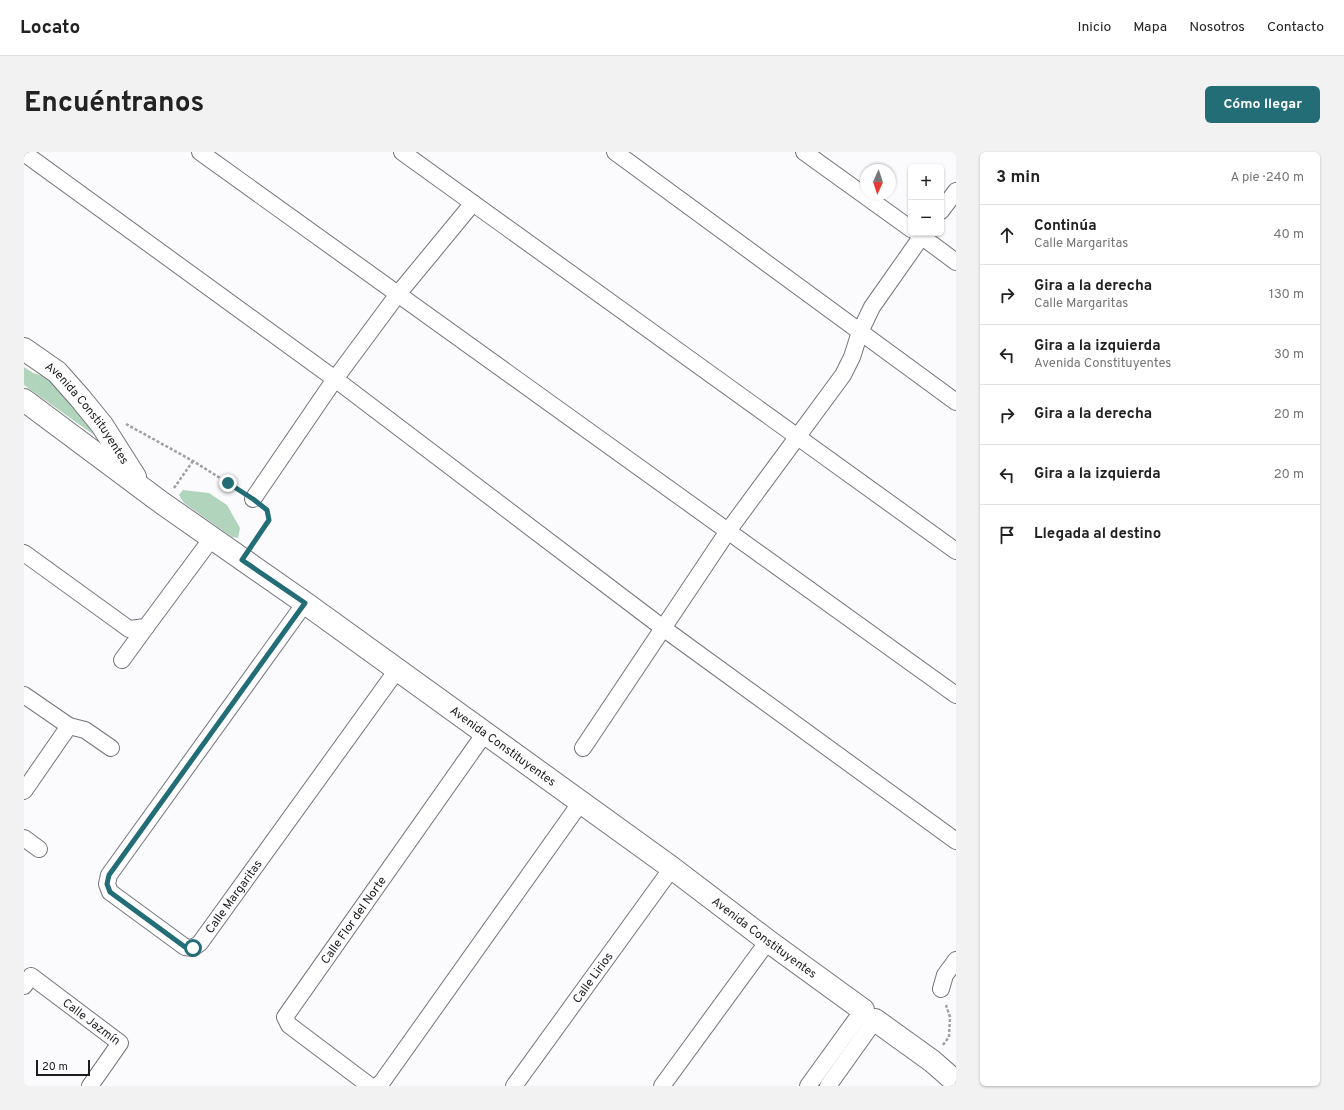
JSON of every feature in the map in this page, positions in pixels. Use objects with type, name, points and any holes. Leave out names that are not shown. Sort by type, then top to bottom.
[{"type":"main road","name":"Avenida Constituyentes","points":[[24,349],[57,372],[80,398],[122,454],[140,486]]},
{"type":"main road","name":"Avenida Constituyentes","points":[[24,400],[162,503],[305,603],[672,868],[932,1061],[956,1082]]},
{"type":"street","points":[[200,152],[956,695]]},
{"type":"street","points":[[402,152],[956,551]]},
{"type":"street","points":[[615,152],[956,402]]},
{"type":"street","points":[[804,152],[908,226]]},
{"type":"street","points":[[24,153],[335,379],[663,628],[956,841]]},
{"type":"street","points":[[944,207],[956,191]]},
{"type":"street","points":[[253,499],[335,379],[398,294],[473,203]]},
{"type":"street","points":[[582,748],[728,531],[843,375],[852,357],[860,332],[872,307],[916,236]]},
{"type":"street","points":[[922,236],[956,262]]},
{"type":"street","points":[[122,660],[212,538]]},
{"type":"street","points":[[24,553],[129,629],[146,626]]},
{"type":"street","name":"Calle Margaritas","points":[[305,603],[109,875],[107,884],[110,892],[185,947],[193,948],[200,943],[398,670]]},
{"type":"street","points":[[24,695],[69,726],[85,730],[111,748]]},
{"type":"street","points":[[24,791],[69,726]]},
{"type":"street","name":"Calle Flor del Norte","points":[[370,1086],[289,1025],[285,1017],[485,734]]},
{"type":"street","points":[[377,1086],[382,1082],[581,802]]},
{"type":"street","points":[[24,838],[39,849]]},
{"type":"street","name":"Calle Lirios","points":[[514,1086],[672,868]]},
{"type":"street","points":[[662,1086],[768,940]]},
{"type":"street","points":[[941,989],[945,975],[956,960]]},
{"type":"street","name":"Calle Jazmín","points":[[24,986],[31,976],[120,1043],[90,1086]]},
{"type":"street","points":[[808,1086],[869,1015]]},
{"type":"street","points":[[828,1086],[869,1015]]},
{"type":"path","points":[[120,420],[193,461],[253,499],[267,510],[269,520],[242,560]]},
{"type":"path","points":[[162,503],[193,461]]},
{"type":"path","points":[[932,1061],[948,1037],[950,1017],[941,989]]},
{"type":"green space","points":[[24,367],[33,373],[53,379],[69,397],[94,435],[24,385]]},
{"type":"green space","points":[[183,490],[209,493],[227,505],[240,528],[238,538],[232,537],[184,503],[179,495]]},
{"type":"route","points":[[193,948],[185,947],[110,892],[107,884],[109,875],[305,603],[242,560],[269,520],[267,510],[228,483]]}]
